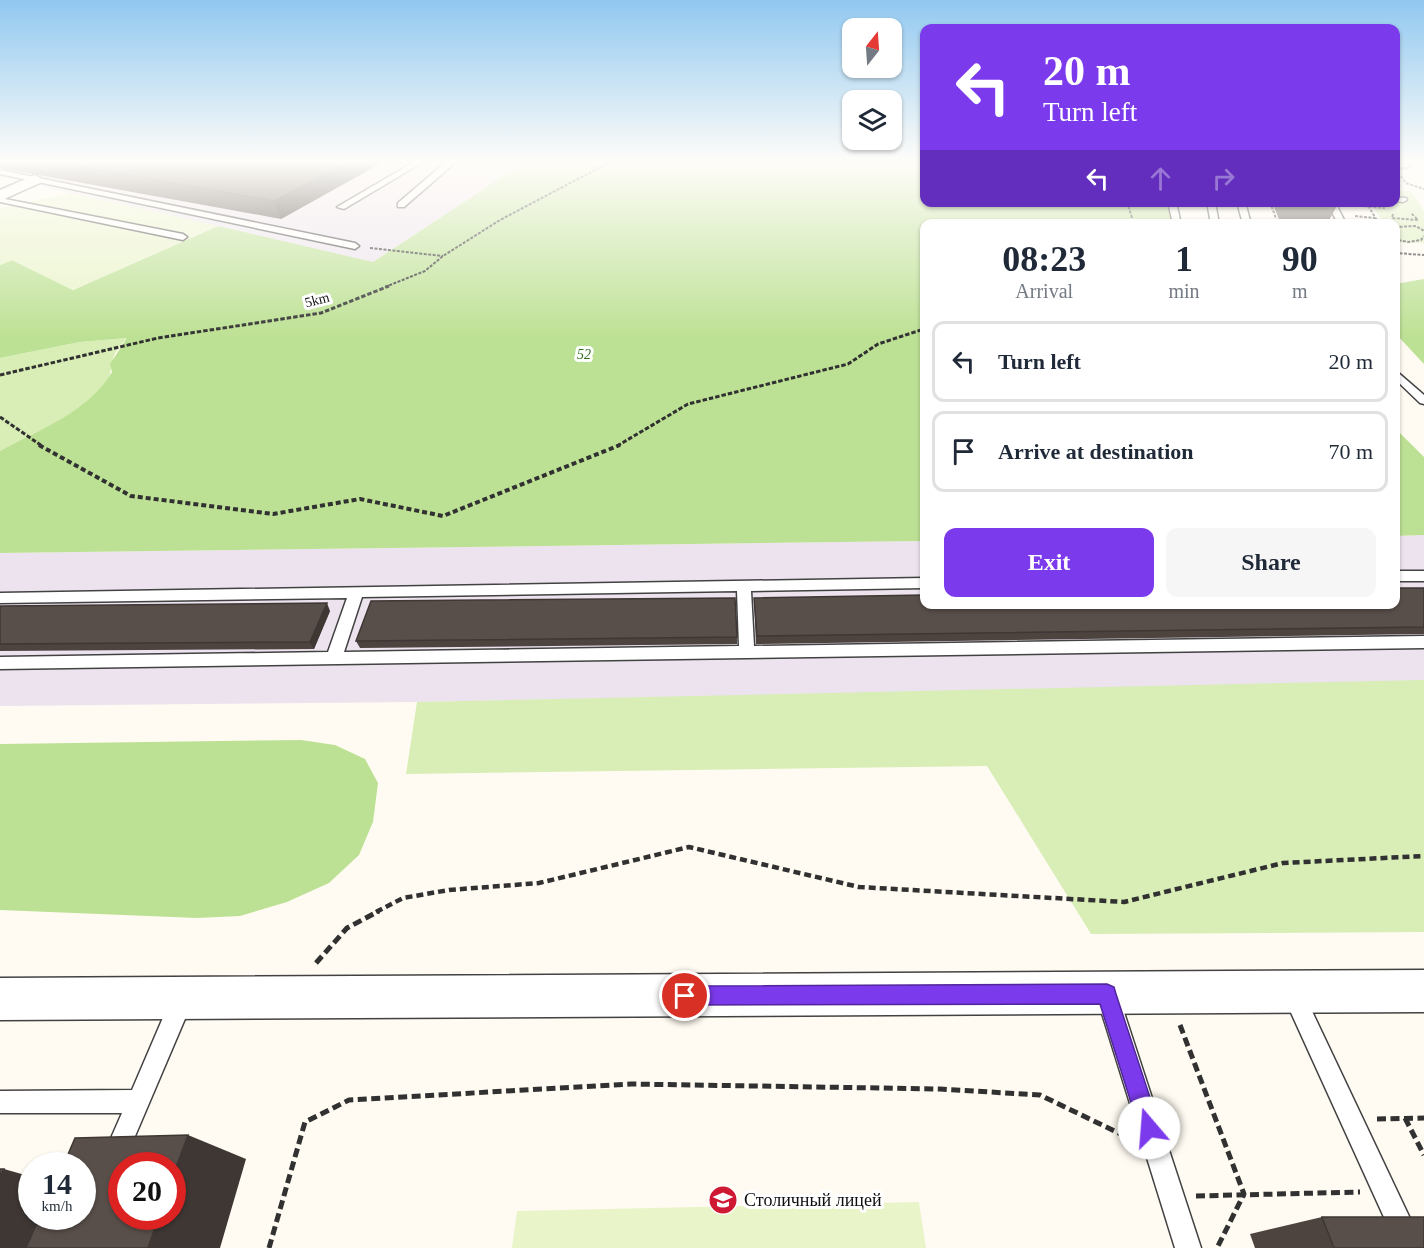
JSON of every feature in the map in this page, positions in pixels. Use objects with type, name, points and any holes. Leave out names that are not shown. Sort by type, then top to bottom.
[{"type":"street","points":[[0,999],[1424,991]]},
{"type":"lane","points":[[104,220],[183,237]]},
{"type":"lane","points":[[230,220],[355,246]]},
{"type":"lane","points":[[1400,378],[1424,401]]},
{"type":"lane","points":[[1400,576],[1424,576]]},
{"type":"lane","points":[[0,598],[920,583]]},
{"type":"lane","points":[[744,586],[747,653]]},
{"type":"lane","points":[[334,658],[356,592]]},
{"type":"lane","points":[[0,663],[1424,642]]},
{"type":"lane","points":[[1293,993],[1411,1248]]},
{"type":"lane","points":[[1107,994],[1188,1248]]},
{"type":"lane","points":[[107,1174],[183,998]]},
{"type":"lane","points":[[0,1102],[139,1101]]},
{"type":"path","name":"5km","points":[[0,375],[158,338],[321,313],[425,271],[443,256],[500,220]]},
{"type":"path","points":[[1400,227],[1416,226],[1424,231]]},
{"type":"path","points":[[1400,240],[1421,240],[1424,236]]},
{"type":"path","points":[[355,246],[443,256]]},
{"type":"path","points":[[1400,252],[1424,255]]},
{"type":"path","points":[[0,417],[27,438],[131,496],[273,513],[360,499],[443,516],[488,496],[611,450],[688,404],[849,364],[878,344],[920,329]]},
{"type":"path","points":[[286,998],[347,928],[403,898],[449,890],[539,883],[689,846],[859,887],[1124,902],[1283,863],[1424,856]]},
{"type":"path","points":[[1168,994],[1244,1194],[1217,1248]]},
{"type":"path","points":[[269,1248],[305,1122],[349,1100],[631,1084],[939,1089],[1040,1095],[1157,1151]]},
{"type":"path","points":[[1405,1118],[1424,1155]]},
{"type":"path","points":[[1351,1119],[1424,1118]]},
{"type":"path","points":[[1172,1197],[1385,1192]]},
{"type":"shaded area","points":[[190,220],[436,220],[373,262]]},
{"type":"shaded area","points":[[1424,535],[1424,684],[417,702],[0,706],[0,553],[920,541],[920,609],[1400,609],[1400,536]]},
{"type":"green space","points":[[0,220],[192,220],[218,226],[73,290],[12,260],[0,265]]},
{"type":"green space","name":"52","points":[[436,220],[920,220],[920,541],[0,553],[0,451],[62,419],[90,398],[112,372],[110,364],[127,338],[80,342],[0,358],[0,265],[12,260],[73,290],[218,226],[373,262]]},
{"type":"green space","points":[[1400,220],[1424,220],[1424,243],[1400,242]]},
{"type":"green space","points":[[1424,279],[1424,364],[1400,338],[1400,283]]},
{"type":"green space","points":[[127,338],[115,354],[108,380],[97,394],[57,422],[0,451],[0,358],[80,342]]},
{"type":"green space","points":[[1400,433],[1424,457],[1424,535],[1400,536]]},
{"type":"green space","points":[[1424,680],[1424,932],[1091,934],[987,766],[406,774],[417,702]]},
{"type":"green space","points":[[301,740],[335,745],[365,759],[378,783],[373,822],[359,855],[329,883],[287,902],[240,916],[197,918],[0,910],[0,744]]},
{"type":"green space","points":[[919,1202],[926,1248],[512,1248],[517,1211]]},
{"type":"building","points":[[1400,588],[1424,588],[1424,627],[757,636],[754,598],[920,595],[920,609],[1400,609]]},
{"type":"building","points":[[735,598],[737,637],[356,641],[371,601]]},
{"type":"building","points":[[327,603],[310,642],[0,644],[0,606]]},
{"type":"building","points":[[188,1135],[182,1152],[108,1152],[108,1230],[154,1230],[148,1248],[26,1248],[34,1230],[96,1230],[96,1152],[69,1152],[75,1138]]},
{"type":"building","points":[[1322,1217],[1424,1217],[1424,1248],[1334,1248]]},
{"type":"place","name":"Столичный лицей","points":[[723,1200]]},
{"type":"route","points":[[685,996],[1107,994],[1149,1128]]}]
